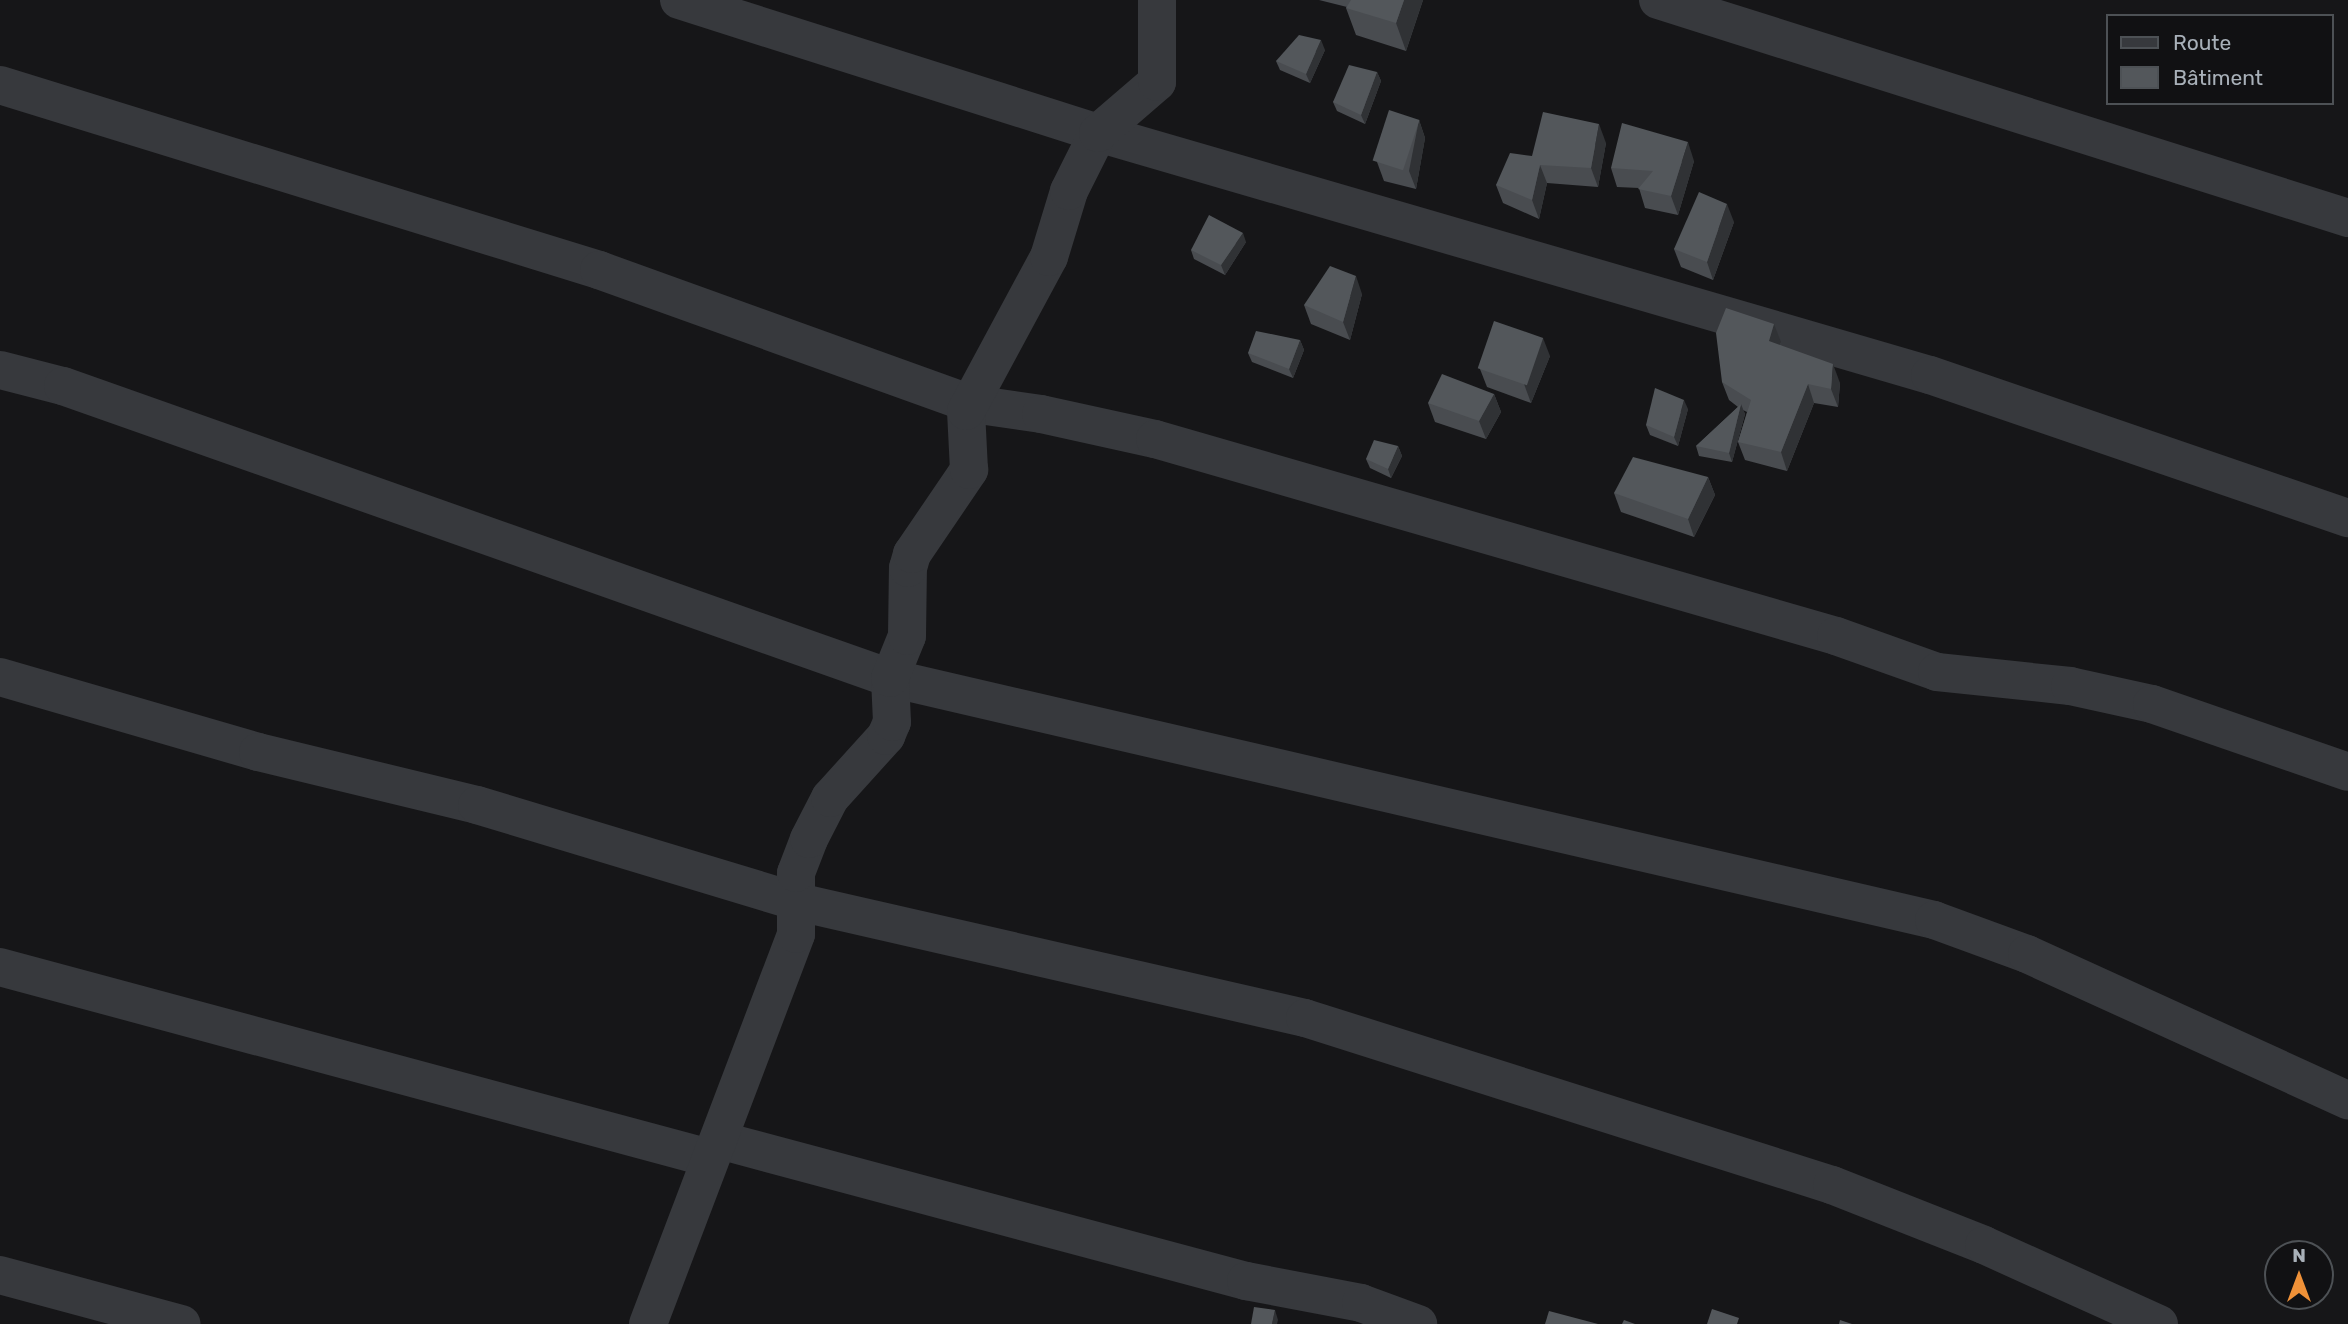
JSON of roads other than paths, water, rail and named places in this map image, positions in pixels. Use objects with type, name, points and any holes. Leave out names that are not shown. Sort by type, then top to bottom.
[{"type":"street","points":[[679,0],[1098,133],[1930,375],[2348,518]]},
{"type":"street","points":[[648,1324],[796,934],[796,873],[821,812],[886,736],[892,722],[890,678],[907,636],[906,582],[912,554],[969,470],[964,417],[1049,257],[1069,191],[1098,133],[1157,82],[1157,0]]},
{"type":"street","points":[[1658,0],[2348,218]]},
{"type":"street","points":[[0,85],[599,270],[972,404],[1041,414],[1155,439],[1836,636],[1937,672],[2070,686],[2152,704],[2348,772]]},
{"type":"street","points":[[0,370],[63,386],[890,678],[1934,920],[2027,954],[2348,1100]]},
{"type":"street","points":[[0,677],[258,752],[477,805],[798,902],[1305,1018],[1832,1185],[1984,1245],[2159,1324]]},
{"type":"street","points":[[0,967],[1246,1281],[1361,1303],[1418,1324]]},
{"type":"street","points":[[0,1275],[181,1324]]}]
